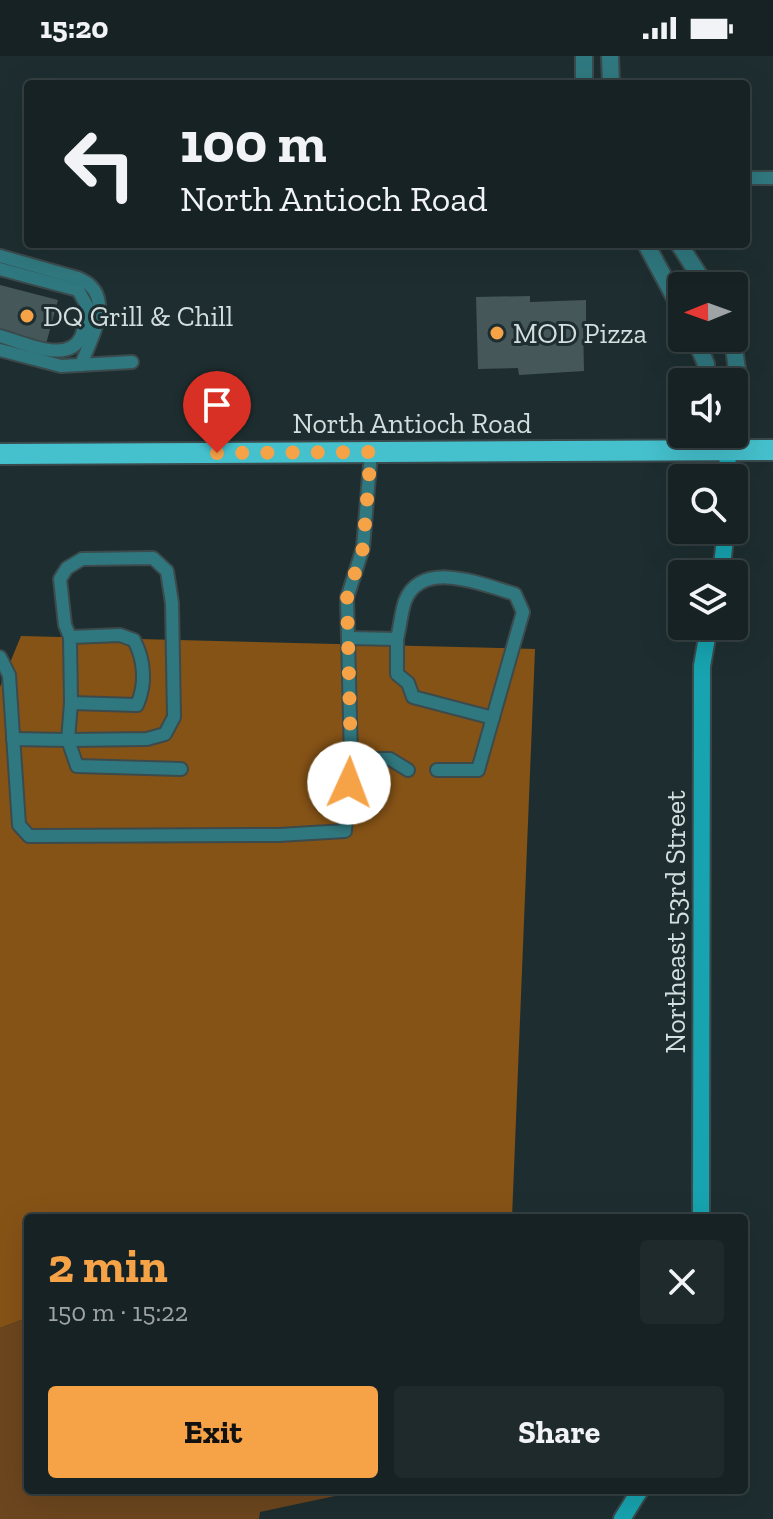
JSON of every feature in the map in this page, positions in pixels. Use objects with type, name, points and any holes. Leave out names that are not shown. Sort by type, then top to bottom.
[{"type":"main road","name":"North Antioch Road","points":[[0,454],[371,452],[668,440]]},
{"type":"main road","name":"North Antioch Road","points":[[748,443],[773,450]]},
{"type":"street","points":[[584,56],[584,80]]},
{"type":"street","points":[[610,56],[611,80]]},
{"type":"street","points":[[648,248],[668,285]]},
{"type":"street","points":[[682,248],[697,272]]},
{"type":"street","name":"Northeast 53rd Street","points":[[701,1214],[702,666],[707,640]]},
{"type":"street","points":[[622,1519],[638,1494]]},
{"type":"lane","points":[[750,178],[773,178]]},
{"type":"lane","points":[[0,256],[78,278],[89,282],[97,291],[100,302],[97,319],[81,365]]},
{"type":"lane","points":[[0,269],[78,290],[87,306],[82,335],[67,350],[56,351],[0,336]]},
{"type":"lane","points":[[0,350],[61,366],[132,362]]},
{"type":"lane","points":[[0,657],[9,675],[19,825],[29,836],[279,835],[345,831],[351,759],[347,598],[363,548],[371,452]]},
{"type":"lane","points":[[13,739],[68,740],[147,739],[165,734],[174,717],[172,603],[167,571],[153,558],[82,559],[67,568],[60,579],[65,625],[70,637],[68,740],[77,766],[181,769]]},
{"type":"lane","points":[[437,770],[478,770],[493,718],[523,612],[515,594],[448,575],[419,584],[406,599],[397,639],[397,674],[408,683],[413,697],[493,718]]},
{"type":"lane","points":[[70,637],[120,635],[134,640],[140,651],[144,688],[137,705],[71,703]]},
{"type":"lane","points":[[348,638],[397,639]]},
{"type":"lane","points":[[351,759],[390,759],[408,770]]},
{"type":"shaded area","points":[[21,636],[535,649],[512,1214],[24,1214],[24,1320],[0,1328],[0,687]]},
{"type":"shaded area","points":[[24,1320],[24,1494],[344,1494],[260,1512],[259,1519],[0,1519],[0,1328]]},
{"type":"building","name":"DQ Grill & Chill","points":[[0,285],[58,300],[46,344],[0,332]]},
{"type":"building","points":[[530,296],[530,302],[586,300],[584,371],[519,375],[518,368],[478,369],[476,297]]},
{"type":"place","name":"DQ Grill & Chill","points":[[27,316]]},
{"type":"place","name":"MOD Pizza","points":[[497,333]]},
{"type":"route","points":[[217,453],[371,452],[363,548],[347,598],[349,783]]}]
